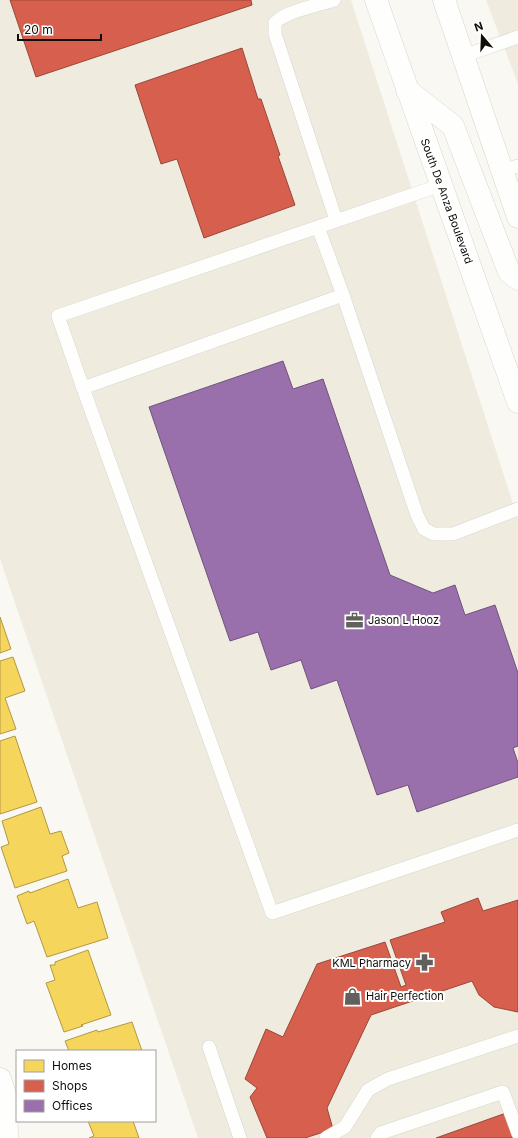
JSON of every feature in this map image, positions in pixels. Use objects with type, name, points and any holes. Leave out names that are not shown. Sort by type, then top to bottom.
[{"type":"main road","name":"South De Anza Boulevard","points":[[376,0],[518,402]]},
{"type":"main road","points":[[444,0],[463,56],[510,168],[518,217]]},
{"type":"main road","points":[[407,90],[453,126],[509,272],[518,279]]},
{"type":"main road","points":[[498,343],[518,354]]},
{"type":"main road","points":[[0,1079],[6,1098],[7,1138]]},
{"type":"lane","points":[[334,0],[286,15],[279,19],[275,23],[275,34],[336,220]]},
{"type":"lane","points":[[463,56],[518,37]]},
{"type":"lane","points":[[441,184],[58,316],[272,913],[518,830]]},
{"type":"lane","points":[[318,227],[343,295],[417,515],[424,529],[434,534],[453,534],[518,509]]},
{"type":"lane","points":[[83,388],[343,295]]},
{"type":"lane","points":[[326,1138],[345,1127],[368,1090],[388,1079],[518,1036]]},
{"type":"lane","points":[[209,1047],[240,1138]]},
{"type":"lane","points":[[377,1138],[381,1133],[503,1092],[518,1133]]},
{"type":"shaded area","points":[[0,0],[351,0],[518,519],[518,1138],[198,1138],[0,559]]},
{"type":"shaded area","points":[[486,0],[518,0],[518,84]]},
{"type":"building: Homes","points":[[0,617],[11,649],[0,653]]},
{"type":"building: Homes","points":[[13,657],[25,691],[5,698],[16,729],[0,734],[0,661]]},
{"type":"building: Homes","points":[[15,736],[37,802],[0,814],[0,741]]},
{"type":"building: Homes","points":[[41,807],[50,834],[61,831],[69,853],[62,856],[67,871],[15,888],[1,847],[9,844],[2,821]]},
{"type":"building: Homes","points":[[68,879],[78,908],[97,902],[108,938],[47,957],[34,921],[27,924],[17,896],[29,891],[30,893]]},
{"type":"building: Homes","points":[[88,950],[111,1015],[64,1032],[46,983],[55,980],[50,965],[55,965],[55,962]]},
{"type":"building: Homes","points":[[132,1022],[142,1050],[69,1050],[65,1041],[97,1030],[98,1032]]},
{"type":"building: Homes","points":[[88,1122],[133,1122],[139,1138],[89,1138],[94,1136]]},
{"type":"building: Shops","points":[[10,0],[251,0],[252,5],[36,77]]},
{"type":"building: Shops","points":[[242,48],[258,99],[261,99],[280,155],[278,156],[295,205],[204,238],[177,159],[161,164],[135,85]]},
{"type":"building: Shops","points":[[478,898],[483,911],[518,900],[518,1012],[494,1007],[479,995],[472,981],[371,1015],[327,1108],[333,1129],[305,1138],[267,1138],[250,1097],[257,1088],[245,1079],[266,1029],[283,1037],[317,964],[385,942],[401,987],[406,985],[390,940],[445,922],[441,912]]},
{"type":"building: Shops","points":[[506,1113],[515,1138],[436,1138]]},
{"type":"building: Offices","points":[[283,361],[293,389],[323,379],[390,575],[433,593],[455,585],[465,615],[495,605],[518,673],[518,746],[513,748],[518,763],[518,777],[417,812],[408,785],[377,795],[337,680],[311,689],[301,660],[271,670],[258,632],[230,641],[149,407]]},
{"type":"place","name":"Jason L Hooz","points":[[355,620]]},
{"type":"place","name":"KML Pharmacy","points":[[424,963]]},
{"type":"place","name":"Hair Perfection","points":[[353,996]]}]
